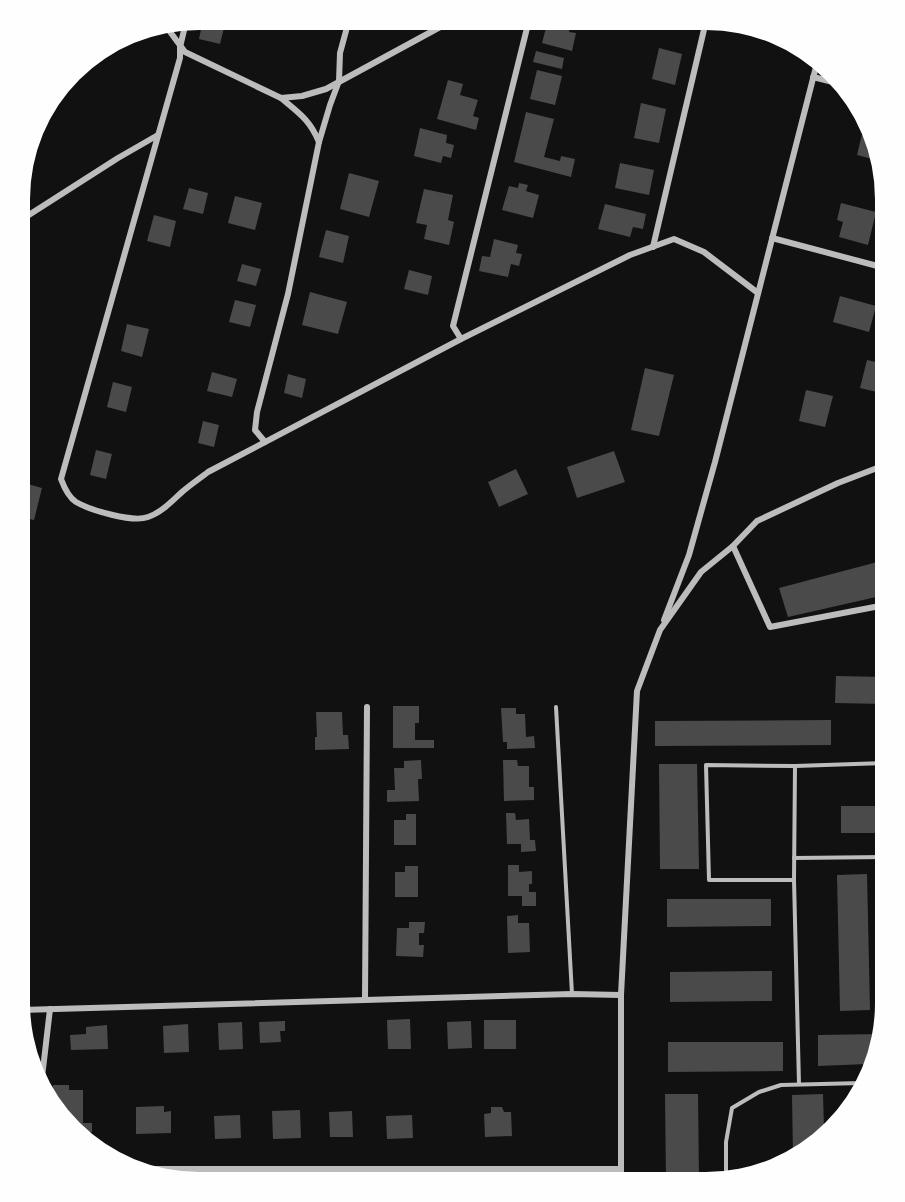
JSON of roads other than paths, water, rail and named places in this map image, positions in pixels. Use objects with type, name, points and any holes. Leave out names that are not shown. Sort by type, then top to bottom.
[{"type":"street","points":[[265,442],[255,430],[257,412],[288,294],[319,142],[339,81],[340,53],[346,30]]},
{"type":"street","points":[[281,98],[302,96],[326,89],[434,30]]},
{"type":"street","points":[[461,339],[453,326],[527,30]]},
{"type":"street","points":[[654,247],[704,30]]},
{"type":"street","points":[[184,31],[180,58],[61,479],[65,490],[74,501],[126,518],[147,518],[162,510],[208,472],[461,339],[630,255],[674,239],[704,252],[758,293]]},
{"type":"street","points":[[171,32],[185,52],[281,98],[305,118],[314,129],[319,142]]},
{"type":"street","points":[[168,1169],[621,1169],[621,995],[637,691],[689,555],[716,462],[815,70]]},
{"type":"street","points":[[813,77],[827,80]]},
{"type":"street","points":[[30,214],[158,135]]},
{"type":"street","points":[[772,238],[875,265]]},
{"type":"street","points":[[660,630],[701,572],[733,546],[757,521],[838,483],[875,469]]},
{"type":"street","points":[[733,546],[770,627],[875,607]]},
{"type":"street","points":[[365,1000],[367,707]]},
{"type":"street","points":[[30,1010],[572,994],[621,995]]},
{"type":"street","points":[[43,1068],[50,1009]]},
{"type":"lane","points":[[556,707],[572,994]]},
{"type":"lane","points":[[794,880],[709,880],[706,765],[795,766],[875,763]]},
{"type":"lane","points":[[795,766],[794,880],[800,1084]]},
{"type":"lane","points":[[794,858],[875,857]]},
{"type":"lane","points":[[726,1171],[726,1142],[732,1108],[759,1092],[781,1085],[855,1083]]}]
